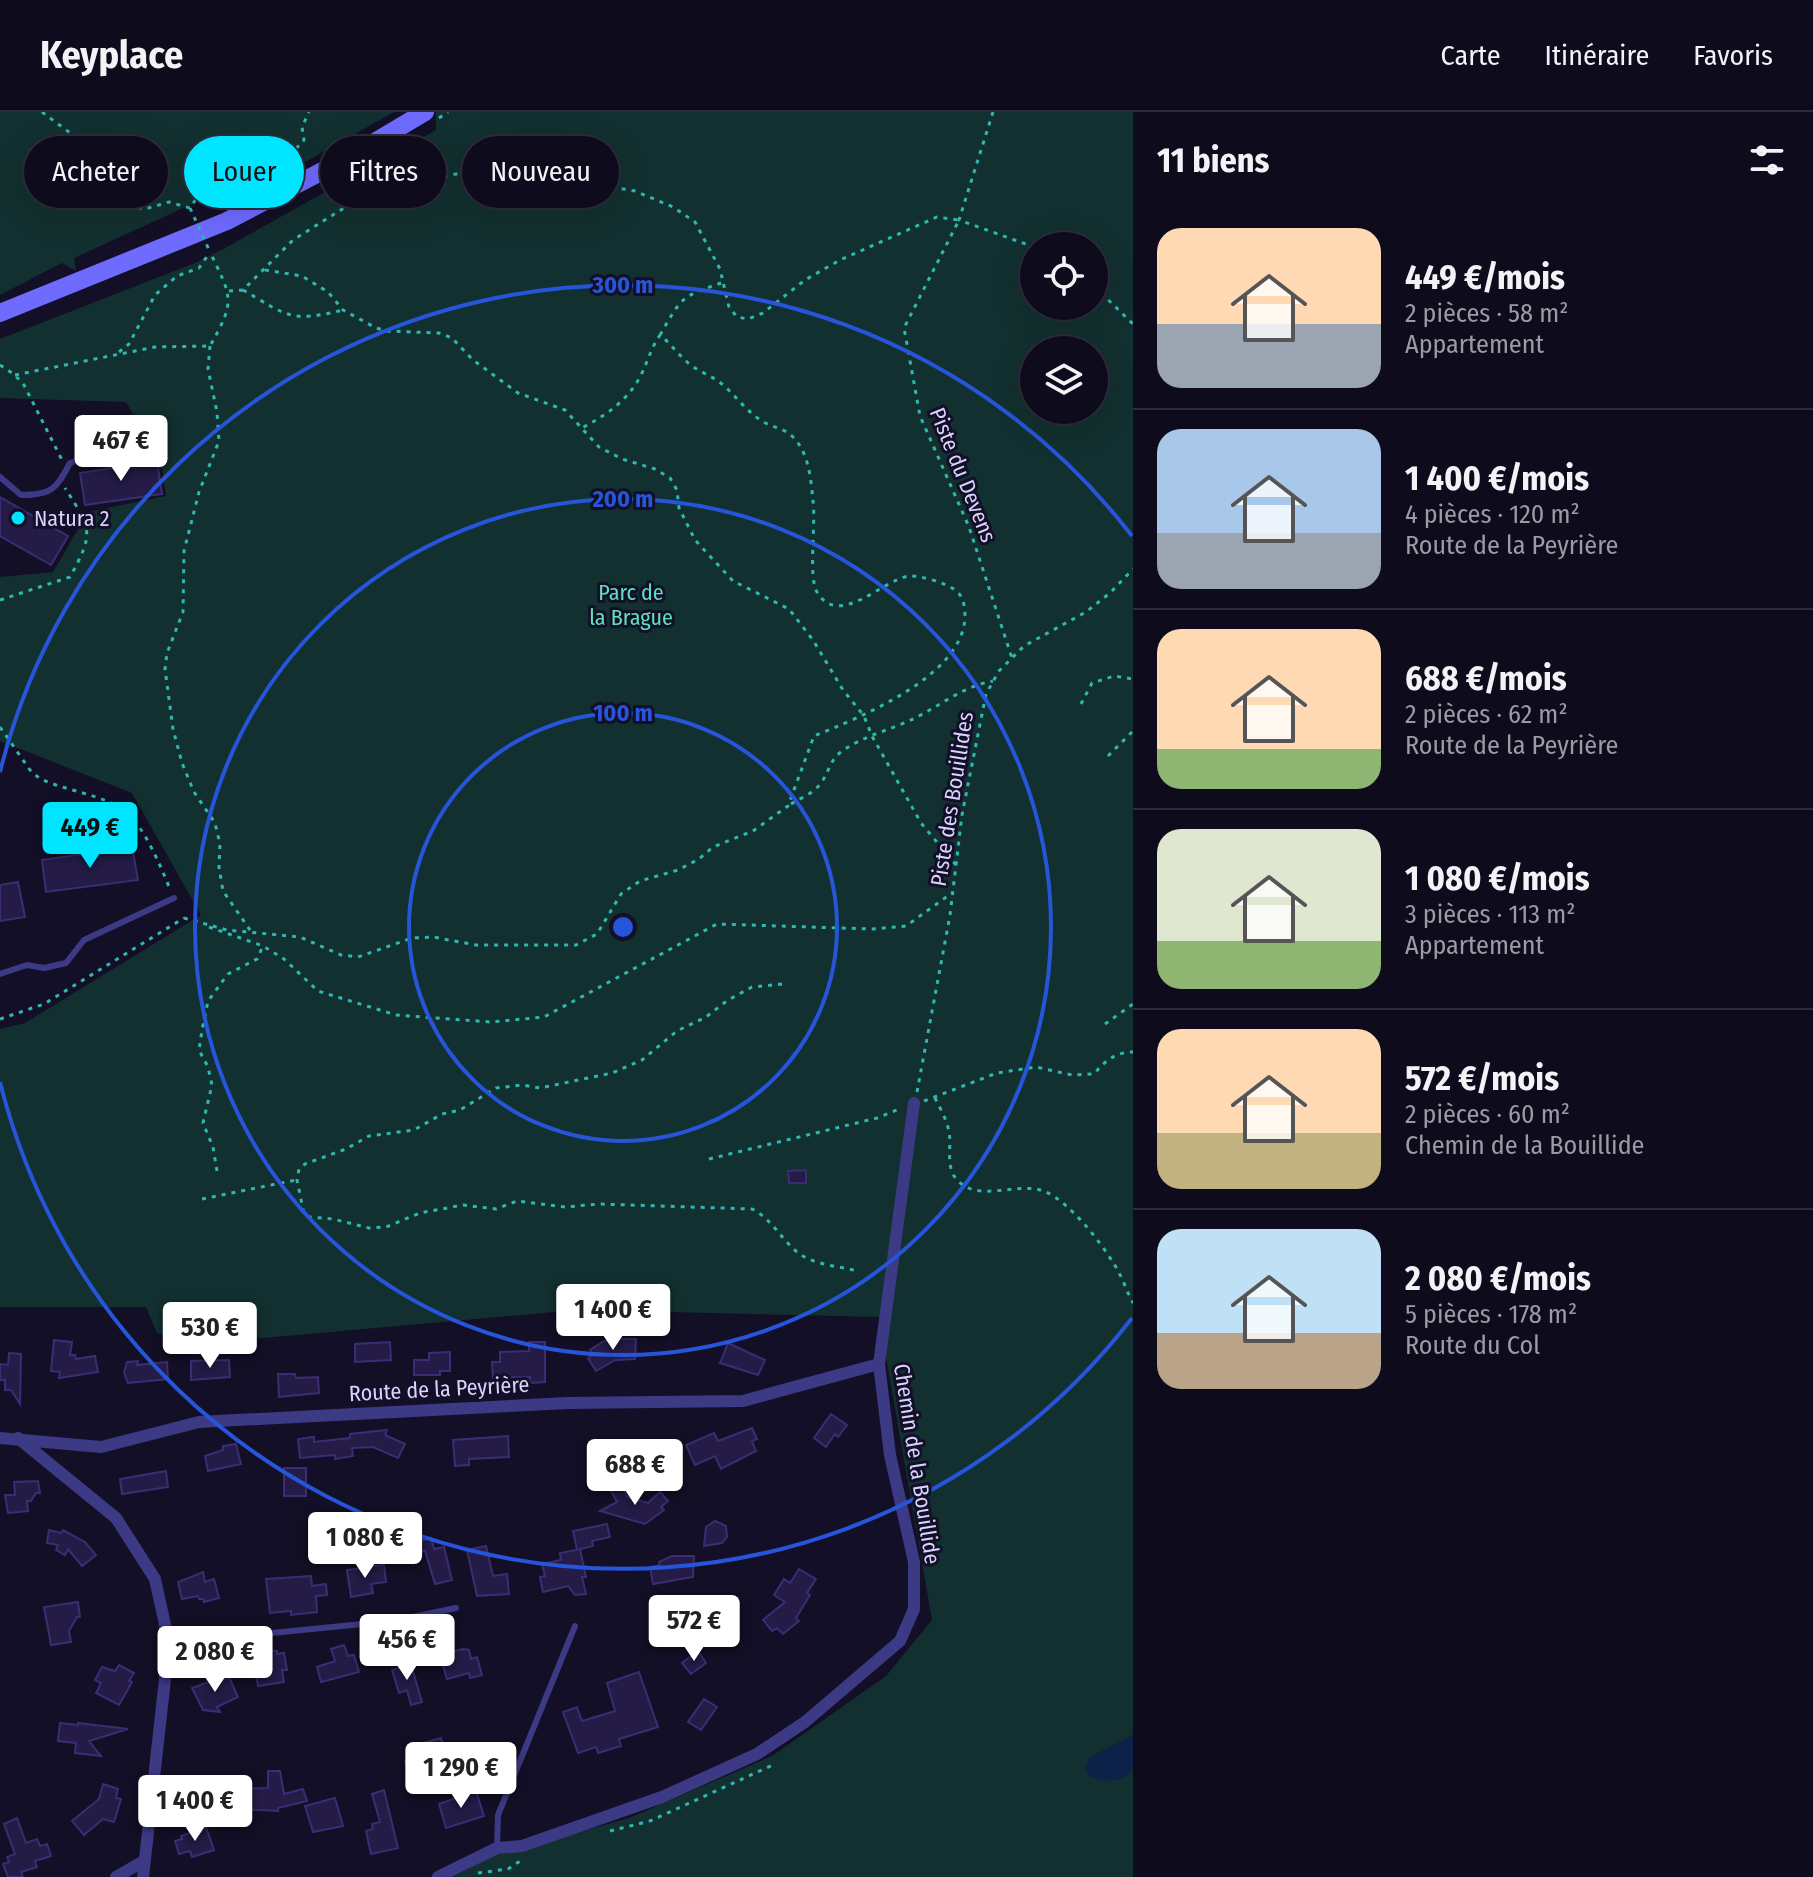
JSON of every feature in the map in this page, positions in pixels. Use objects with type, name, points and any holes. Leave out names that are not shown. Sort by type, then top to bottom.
[{"type":"main road","points":[[0,313],[227,221],[353,155],[425,112]]},
{"type":"street","name":"Chemin de la Bouillide","points":[[438,1877],[497,1848],[522,1846],[662,1797],[757,1754],[805,1722],[900,1641],[914,1609],[914,1562],[890,1455],[879,1364],[914,1103]]},
{"type":"street","name":"Route de la Peyrière","points":[[0,1438],[101,1447],[199,1422],[240,1419],[567,1403],[743,1401],[879,1364]]},
{"type":"street","points":[[18,1438],[116,1518],[155,1579],[169,1643],[143,1877]]},
{"type":"street","points":[[116,1877],[144,1861]]},
{"type":"lane","points":[[0,477],[21,495],[42,495],[60,482],[70,463],[93,455],[129,454]]},
{"type":"lane","points":[[0,974],[27,965],[44,968],[66,963],[84,940],[174,898]]},
{"type":"lane","points":[[169,1643],[393,1621],[456,1608]]},
{"type":"lane","points":[[497,1848],[498,1815],[575,1626]]},
{"type":"path","points":[[42,112],[81,141],[102,182],[119,200],[145,209],[169,202],[184,206]]},
{"type":"path","points":[[303,136],[302,127],[309,112]]},
{"type":"path","name":"Piste du Devens","points":[[993,112],[959,220],[904,328],[920,416],[969,527],[1012,658]]},
{"type":"path","points":[[243,290],[293,240],[352,203],[404,185],[470,171],[532,173],[635,191],[673,207],[695,222],[705,236],[724,282],[729,307],[737,317],[748,319],[763,313],[805,280],[840,260],[937,217],[959,220],[1020,242]]},
{"type":"path","points":[[190,208],[229,291],[229,305],[226,318],[210,346],[208,369],[217,412],[219,441],[199,492],[184,551],[183,612],[167,653],[165,669],[173,729],[182,763],[194,792],[215,823],[220,844],[219,867],[223,891],[252,933]]},
{"type":"path","points":[[117,354],[129,344],[155,295],[177,276],[199,268],[210,252]]},
{"type":"path","points":[[263,269],[302,276],[328,292],[343,310],[376,328],[439,333],[452,338],[473,360],[518,393],[565,410],[599,447],[670,478],[677,490],[679,508],[695,540],[733,581],[789,609],[813,640],[843,690],[864,716],[921,823],[956,865]]},
{"type":"path","points":[[580,429],[617,408],[640,376],[651,348],[680,301],[690,294],[724,282]]},
{"type":"path","points":[[229,291],[243,290],[297,318],[343,310]]},
{"type":"path","points":[[1108,300],[1133,324]]},
{"type":"path","points":[[660,335],[687,363],[722,384],[764,423],[780,428],[793,437],[803,452],[814,510],[813,579],[817,591],[828,603],[840,606],[855,602],[900,578],[913,575],[956,590],[964,602],[962,634],[954,651],[922,681],[864,716],[814,736],[788,806]]},
{"type":"path","points":[[15,375],[155,347],[210,346]]},
{"type":"path","points":[[0,365],[15,375],[37,408],[66,471]]},
{"type":"path","points":[[0,600],[70,577],[88,545],[82,514],[60,482]]},
{"type":"path","name":"Piste des Bouillides","points":[[914,1103],[950,915],[962,815],[986,694],[999,671],[1024,646],[1086,612],[1133,569]]},
{"type":"path","points":[[1081,704],[1092,683],[1114,676],[1133,679]]},
{"type":"path","points":[[0,1019],[44,1004],[184,918],[227,930],[300,937],[341,955],[358,957],[412,938],[433,937],[476,945],[576,945],[597,934],[621,894],[640,881],[678,870],[713,847],[753,831],[813,792],[822,782],[833,759],[843,750],[911,720],[976,684],[993,681]]},
{"type":"path","points":[[0,727],[39,778],[112,803],[126,811],[154,851],[184,918],[263,946],[284,959],[318,991],[396,1015],[491,1022],[544,1017],[717,924],[872,929],[906,926],[952,893]]},
{"type":"path","points":[[1108,756],[1133,731]]},
{"type":"path","points":[[217,1171],[213,1147],[203,1123],[212,1085],[208,1067],[199,1050],[202,1030],[208,1001],[221,983],[228,974],[257,959],[263,946]]},
{"type":"path","points":[[782,984],[752,987],[740,993],[706,1017],[677,1031],[642,1060],[612,1073],[581,1077],[550,1086],[496,1088],[460,1110],[442,1114],[414,1130],[369,1136],[346,1149],[305,1164],[299,1169],[297,1180],[304,1214],[369,1228],[386,1227],[420,1213],[463,1205],[496,1209],[517,1201],[565,1207],[583,1203],[752,1209],[763,1214],[799,1254],[816,1262],[858,1271]]},
{"type":"path","points":[[1105,1024],[1133,1004]]},
{"type":"path","points":[[935,1098],[949,1131],[953,1177],[962,1185],[979,1191],[1029,1187],[1047,1192],[1066,1206],[1092,1234],[1115,1265],[1133,1303]]},
{"type":"path","points":[[202,1199],[297,1180]]},
{"type":"green space","points":[[0,112],[394,112],[351,136],[320,136],[320,154],[304,162],[304,136],[184,136],[184,208],[74,258],[76,271],[62,263],[0,295]]},
{"type":"green space","name":"Parc de la Brague","points":[[436,112],[1133,112],[1133,1877],[453,1877],[495,1855],[629,1818],[772,1756],[886,1676],[932,1620],[879,1317],[577,1310],[196,1344],[157,1333],[146,1307],[0,1307],[0,1029],[25,1023],[201,915],[132,793],[0,741],[0,577],[53,572],[88,512],[166,496],[161,462],[126,402],[0,398],[0,339],[195,263],[297,208],[304,208],[304,204],[320,195],[320,208],[446,208],[446,136],[425,136],[436,130]]},
{"type":"water","points":[[1133,1735],[1133,1771],[1112,1781],[1089,1776],[1085,1769],[1090,1757]]},
{"type":"building","points":[[157,461],[162,494],[85,505],[80,473]]},
{"type":"building","name":"Natura 2","points":[[0,497],[68,536],[51,565],[0,536]]},
{"type":"building","points":[[132,847],[138,880],[46,892],[42,860]]},
{"type":"building","points":[[18,882],[25,917],[0,921],[0,885]]},
{"type":"building","points":[[806,1170],[806,1183],[789,1183],[788,1171]]},
{"type":"building","points":[[618,1339],[636,1339],[635,1359],[615,1360],[596,1371],[588,1358],[593,1355],[590,1350],[604,1341],[618,1342]]},
{"type":"building","points":[[54,1340],[72,1342],[70,1355],[75,1355],[76,1359],[95,1356],[98,1372],[59,1378],[60,1372],[51,1371]]},
{"type":"building","points":[[390,1342],[391,1360],[355,1362],[355,1344]]},
{"type":"building","points":[[529,1342],[545,1342],[545,1382],[530,1383],[530,1377],[493,1378],[492,1362],[500,1362],[500,1352],[529,1351]]},
{"type":"building","points":[[728,1343],[765,1360],[758,1375],[720,1363]]},
{"type":"building","points":[[450,1352],[450,1371],[440,1371],[440,1375],[414,1375],[414,1360],[429,1360],[429,1353]]},
{"type":"building","points":[[9,1353],[21,1354],[20,1404],[11,1390],[5,1390],[5,1380],[0,1380],[0,1364],[8,1365]]},
{"type":"building","points":[[229,1360],[230,1377],[191,1380],[191,1361]]},
{"type":"building","points":[[138,1361],[137,1365],[167,1362],[168,1379],[128,1383],[124,1373],[127,1362]]},
{"type":"building","points":[[278,1374],[295,1374],[296,1378],[318,1377],[319,1393],[279,1397]]},
{"type":"building","points":[[831,1414],[847,1425],[838,1437],[835,1434],[826,1447],[814,1438]]},
{"type":"building","points":[[752,1428],[757,1439],[752,1441],[756,1451],[721,1469],[715,1456],[695,1465],[686,1445],[714,1433],[718,1441]]},
{"type":"building","points":[[387,1430],[385,1435],[405,1444],[398,1458],[373,1447],[352,1448],[353,1456],[335,1459],[335,1455],[300,1458],[298,1439],[314,1437],[314,1442]]},
{"type":"building","points":[[508,1436],[509,1457],[469,1459],[469,1465],[455,1466],[453,1440]]},
{"type":"building","points":[[236,1444],[241,1464],[208,1471],[205,1456],[223,1450],[223,1446]]},
{"type":"building","points":[[284,1468],[306,1468],[306,1496],[284,1496]]},
{"type":"building","points":[[166,1471],[168,1487],[122,1494],[120,1479]]},
{"type":"building","points":[[38,1481],[40,1493],[27,1501],[28,1511],[8,1513],[5,1495],[15,1495],[14,1482]]},
{"type":"building","points":[[621,1486],[627,1497],[648,1503],[660,1492],[668,1501],[661,1507],[664,1510],[645,1524],[600,1511],[617,1502],[611,1491]]},
{"type":"building","points":[[715,1521],[726,1526],[727,1537],[722,1543],[704,1546],[706,1527]]},
{"type":"building","points":[[607,1524],[610,1537],[592,1541],[593,1546],[580,1549],[586,1594],[575,1595],[568,1586],[543,1592],[540,1577],[545,1576],[542,1564],[561,1560],[560,1553],[577,1550],[573,1531]]},
{"type":"building","points":[[49,1530],[61,1533],[63,1530],[85,1542],[96,1555],[82,1566],[68,1549],[65,1555],[56,1550],[58,1545],[47,1543]]},
{"type":"building","points":[[431,1538],[434,1549],[444,1547],[452,1580],[435,1584],[425,1551],[419,1552],[420,1541]]},
{"type":"building","points":[[486,1546],[493,1576],[507,1574],[509,1594],[477,1596],[467,1550]]},
{"type":"building","points":[[672,1556],[694,1556],[693,1577],[653,1584],[650,1567],[660,1565],[659,1562]]},
{"type":"building","points":[[384,1565],[386,1582],[371,1584],[373,1593],[351,1597],[347,1570]]},
{"type":"building","points":[[799,1569],[816,1579],[796,1618],[799,1621],[783,1634],[777,1628],[772,1631],[763,1620],[785,1602],[774,1595],[784,1579],[790,1583]]},
{"type":"building","points":[[203,1572],[205,1582],[214,1579],[219,1598],[204,1602],[198,1596],[182,1599],[178,1582]]},
{"type":"building","points":[[311,1576],[312,1586],[326,1584],[327,1595],[316,1596],[317,1612],[291,1615],[291,1611],[270,1613],[266,1579]]},
{"type":"building","points":[[78,1602],[80,1617],[69,1631],[71,1642],[51,1645],[44,1607]]},
{"type":"building","points":[[344,1645],[348,1656],[354,1655],[359,1672],[321,1682],[317,1667],[335,1661],[331,1649]]},
{"type":"building","points":[[267,1650],[284,1653],[287,1670],[282,1670],[284,1682],[258,1686],[253,1658],[260,1657]]},
{"type":"building","points":[[469,1650],[471,1659],[477,1657],[482,1675],[470,1678],[469,1673],[447,1679],[440,1655]]},
{"type":"building","points":[[698,1651],[706,1663],[691,1674],[682,1663]]},
{"type":"building","points":[[410,1661],[422,1702],[411,1705],[407,1690],[399,1693],[392,1670],[399,1668],[398,1664]]},
{"type":"building","points":[[119,1665],[134,1673],[119,1705],[96,1693],[101,1683],[95,1680],[102,1667],[115,1671]]},
{"type":"building","points":[[639,1672],[658,1727],[619,1739],[621,1746],[598,1753],[596,1747],[578,1753],[563,1712],[577,1707],[582,1721],[615,1711],[607,1683]]},
{"type":"building","points":[[229,1677],[238,1697],[217,1707],[220,1712],[203,1710],[192,1688]]},
{"type":"building","points":[[704,1699],[717,1707],[701,1730],[688,1722]]},
{"type":"building","points":[[60,1723],[128,1729],[89,1741],[101,1756],[75,1753],[76,1743],[58,1741]]},
{"type":"building","points":[[441,1738],[449,1764],[409,1774],[405,1761],[412,1746]]},
{"type":"building","points":[[268,1771],[280,1771],[284,1794],[303,1789],[307,1801],[278,1808],[278,1811],[223,1808],[222,1790],[268,1788]]},
{"type":"building","points":[[103,1784],[118,1789],[116,1798],[121,1799],[114,1822],[103,1819],[84,1835],[72,1821],[99,1799]]},
{"type":"building","points":[[384,1790],[398,1848],[371,1854],[366,1831],[373,1829],[372,1824],[380,1822],[372,1794]]},
{"type":"building","points":[[476,1791],[484,1816],[446,1828],[439,1804]]},
{"type":"building","points":[[335,1798],[343,1826],[313,1832],[305,1806]]},
{"type":"building","points":[[17,1818],[26,1843],[37,1839],[40,1846],[47,1844],[51,1856],[35,1861],[37,1867],[21,1872],[23,1877],[8,1877],[3,1864],[9,1862],[7,1857],[15,1854],[4,1824]]},
{"type":"building","points":[[206,1827],[214,1850],[192,1857],[190,1851],[179,1854],[175,1841]]},
{"type":"place","name":"Natura 2","points":[[18,518]]}]
